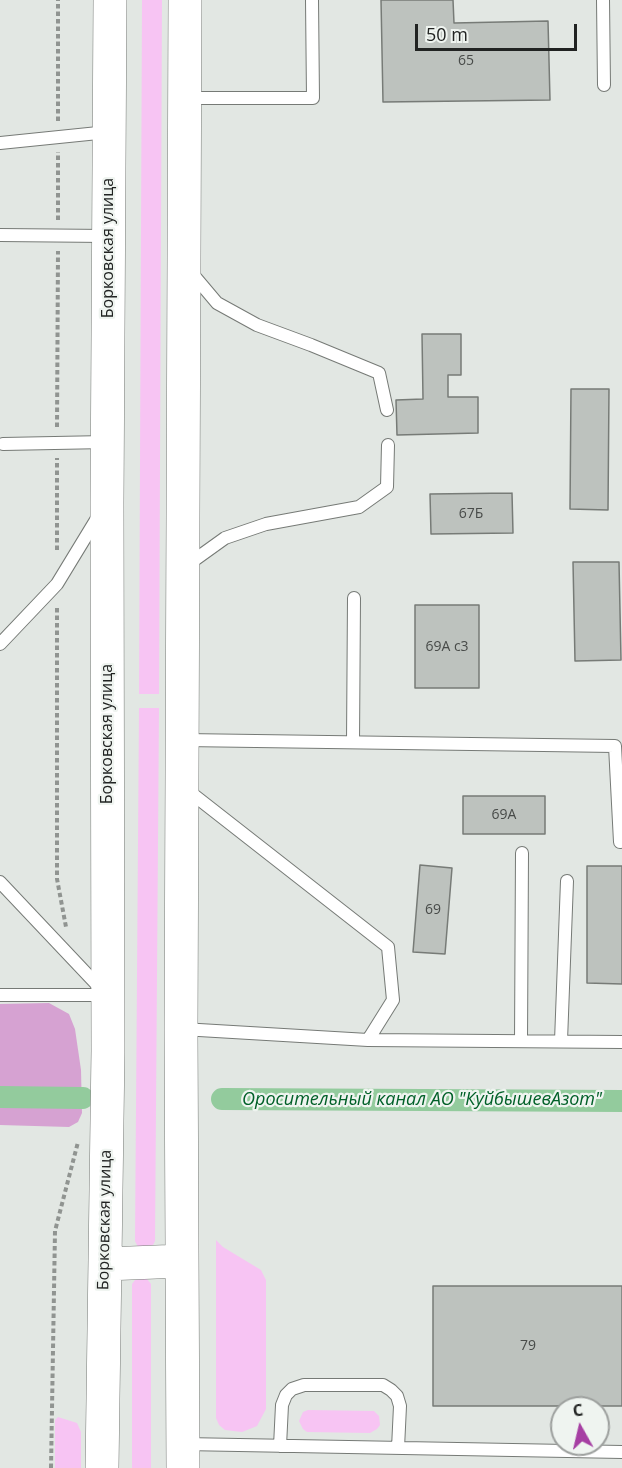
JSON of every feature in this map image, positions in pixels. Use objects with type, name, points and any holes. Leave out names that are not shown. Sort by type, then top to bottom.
[{"type":"main road","name":"Борковская улица","points":[[102,1468],[107,995],[110,0]]},
{"type":"main road","points":[[183,1456],[181,1029],[185,0]]},
{"type":"main road","points":[[105,1264],[182,1261]]},
{"type":"lane","points":[[184,99],[313,98],[312,0]]},
{"type":"lane","points":[[603,0],[604,85]]},
{"type":"lane","points":[[0,143],[109,132]]},
{"type":"lane","points":[[0,236],[108,236]]},
{"type":"lane","points":[[184,263],[217,303],[257,325],[379,373],[387,410]]},
{"type":"lane","points":[[3,444],[107,442]]},
{"type":"lane","points":[[182,569],[225,538],[266,524],[359,507],[387,487],[388,445]]},
{"type":"lane","points":[[0,644],[57,584],[107,502]]},
{"type":"lane","points":[[353,742],[354,598]]},
{"type":"lane","points":[[183,740],[615,746],[620,842]]},
{"type":"lane","points":[[183,787],[388,947],[393,1000],[368,1040]]},
{"type":"lane","points":[[521,1041],[522,853]]},
{"type":"lane","points":[[561,1041],[567,881]]},
{"type":"lane","points":[[0,882],[107,995]]},
{"type":"lane","points":[[0,994],[107,995]]},
{"type":"lane","points":[[181,1029],[368,1040],[622,1041]]},
{"type":"lane","points":[[280,1446],[282,1404],[292,1389],[304,1385],[383,1385],[397,1396],[400,1406],[398,1448]]},
{"type":"lane","points":[[183,1456],[280,1446],[622,1452]]},
{"type":"path","points":[[58,0],[57,879],[72,958]]},
{"type":"path","points":[[51,1468],[55,1230],[80,1134]]},
{"type":"shaded area","points":[[142,0],[162,0],[159,694],[139,694]]},
{"type":"shaded area","points":[[139,708],[159,708],[155,1241],[152,1247],[138,1247],[135,1241]]},
{"type":"shaded area","points":[[49,1003],[69,1014],[75,1029],[81,1070],[82,1113],[78,1122],[69,1127],[0,1125],[0,1004]]},
{"type":"shaded area","points":[[216,1240],[223,1247],[261,1270],[266,1280],[266,1409],[257,1426],[242,1432],[225,1430],[216,1418]]},
{"type":"shaded area","points":[[141,1278],[147,1279],[151,1284],[151,1468],[132,1468],[132,1284]]},
{"type":"shaded area","points":[[308,1410],[374,1411],[379,1416],[380,1425],[370,1433],[307,1432],[299,1421],[303,1412]]},
{"type":"shaded area","points":[[58,1417],[77,1423],[81,1432],[81,1468],[55,1468],[55,1420]]},
{"type":"building","points":[[381,0],[453,0],[454,23],[548,21],[550,100],[383,102]]},
{"type":"building","points":[[422,334],[461,334],[461,375],[448,375],[448,397],[478,397],[478,433],[397,435],[396,400],[423,399]]},
{"type":"building","points":[[571,389],[609,389],[608,510],[570,509]]},
{"type":"building","points":[[512,493],[513,533],[431,534],[430,494]]},
{"type":"building","points":[[573,562],[619,562],[621,660],[575,661]]},
{"type":"building","points":[[415,605],[479,605],[479,688],[415,688]]},
{"type":"building","points":[[463,796],[545,796],[545,834],[463,834]]},
{"type":"building","points":[[420,865],[452,868],[445,954],[413,952]]},
{"type":"building","points":[[587,866],[622,866],[622,984],[587,983]]},
{"type":"building","points":[[433,1286],[622,1286],[622,1406],[610,1406],[610,1396],[550,1396],[550,1406],[433,1406]]},
{"type":"waterway","name":"Оросительный канал АО \"КуйбышевАзот\"","points":[[0,1097],[83,1098]]},
{"type":"waterway","name":"Оросительный канал АО \"КуйбышевАзот\"","points":[[222,1099],[622,1101]]}]
